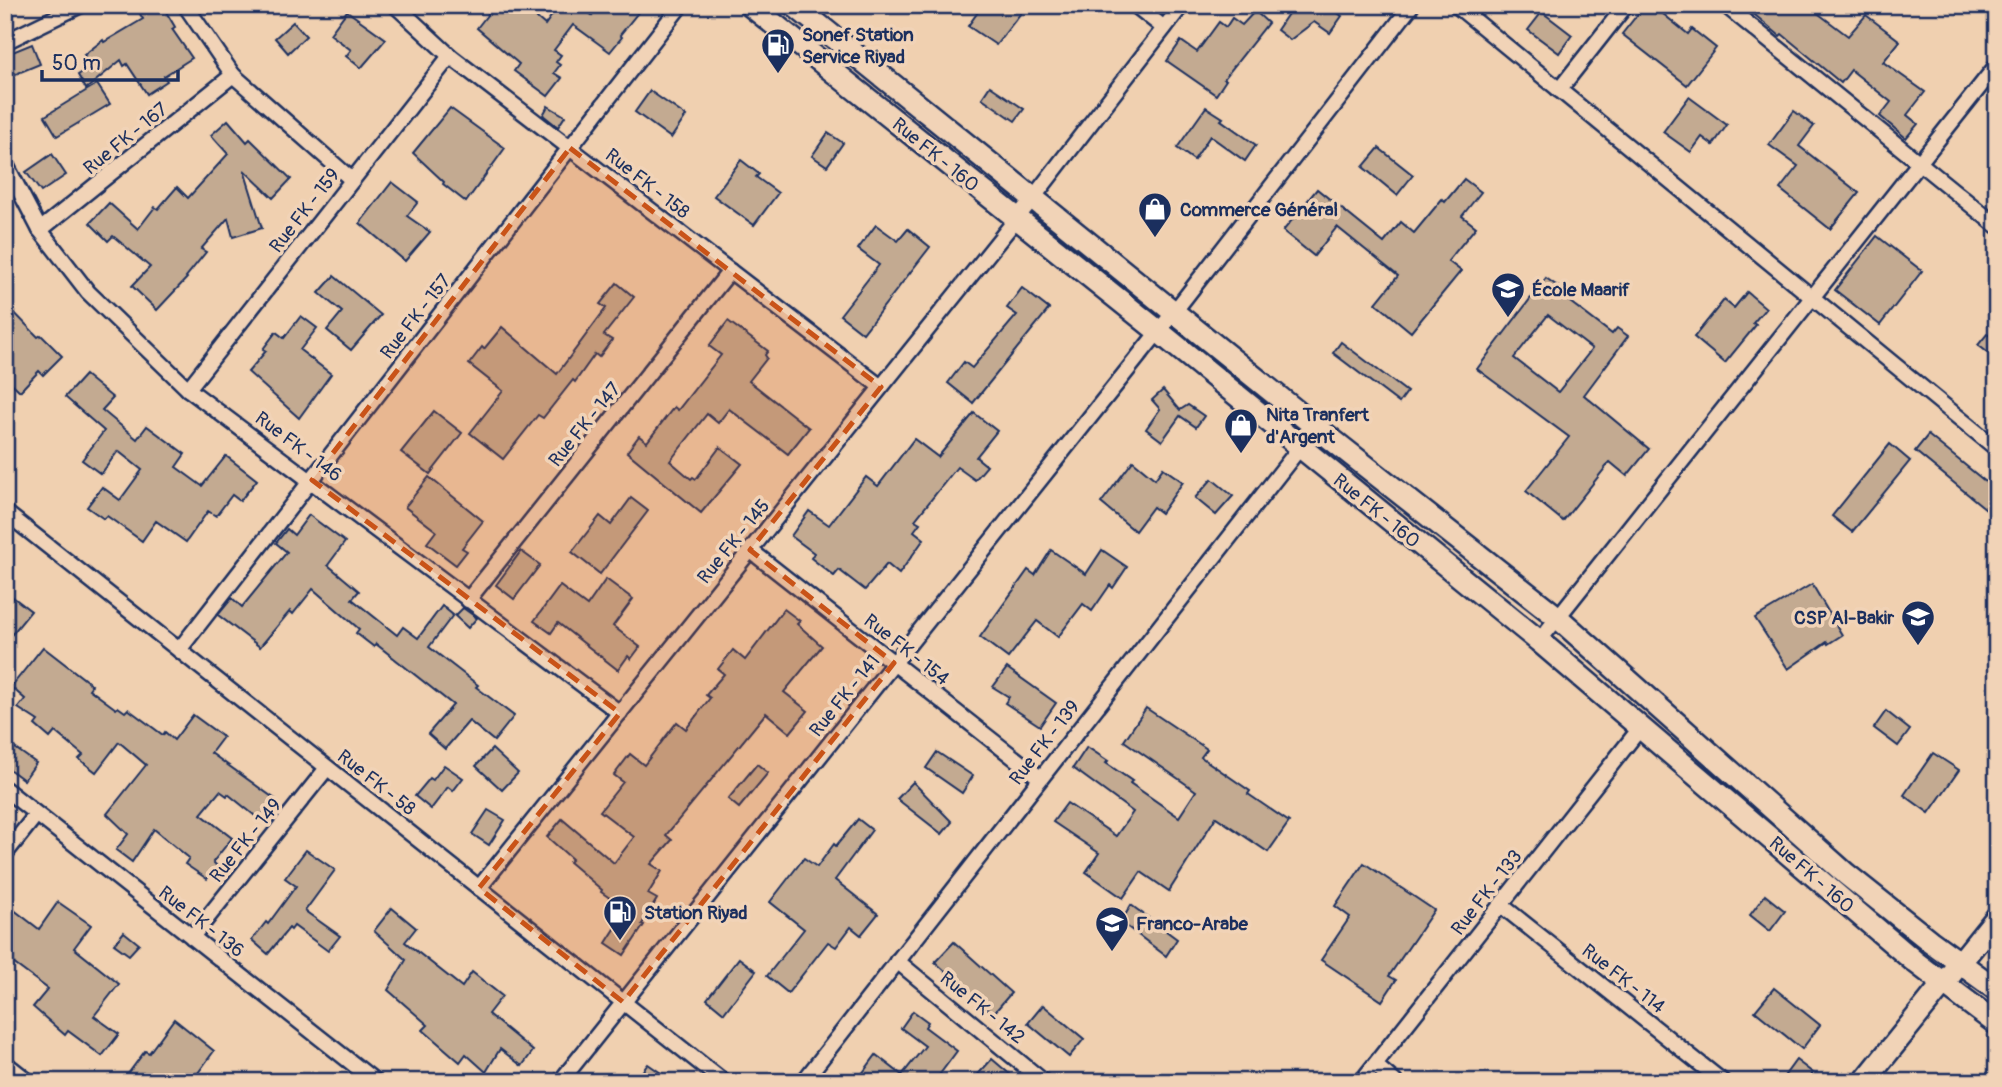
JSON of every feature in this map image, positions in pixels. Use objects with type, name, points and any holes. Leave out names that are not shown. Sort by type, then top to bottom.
[{"type":"main road","name":"Rue FK - 160","points":[[750,5],[1158,331],[1539,641],[1942,985],[1997,1024]]},
{"type":"main road","name":"Rue FK - 160","points":[[793,5],[1315,426],[1557,617],[1846,874],[1997,990]]},
{"type":"main road","points":[[1831,891],[1846,874]]},
{"type":"main road","points":[[1864,1082],[1997,916]]},
{"type":"street","points":[[5,42],[81,5]]},
{"type":"street","points":[[185,5],[233,75],[352,180]]},
{"type":"street","name":"Rue FK - 158","points":[[395,5],[450,56],[881,387]]},
{"type":"street","name":"Rue FK - 157","points":[[179,650],[681,5]]},
{"type":"street","points":[[1135,5],[1164,28]]},
{"type":"street","name":"Rue FK - 145","points":[[479,888],[1033,198],[1182,5]]},
{"type":"street","name":"Rue FK - 141","points":[[560,1082],[1158,331],[1412,5]]},
{"type":"street","points":[[1456,5],[1997,449]]},
{"type":"street","points":[[1559,90],[1626,5]]},
{"type":"street","points":[[1725,5],[1997,226]]},
{"type":"street","name":"Rue FK - 159","points":[[188,389],[450,56]]},
{"type":"street","points":[[1539,641],[1997,65]]},
{"type":"street","name":"Rue FK - 167","points":[[40,230],[233,75]]},
{"type":"street","name":"Rue FK - 146","points":[[5,163],[40,230],[88,292],[188,389],[620,713]]},
{"type":"street","name":"Rue FK - 147","points":[[468,600],[730,271]]},
{"type":"street","name":"Rue FK - 139","points":[[803,1082],[1315,426]]},
{"type":"street","name":"Rue FK - 58","points":[[5,512],[724,1082]]},
{"type":"street","name":"Rue FK - 154","points":[[750,550],[1040,778]]},
{"type":"street","name":"Rue FK - 133","points":[[1362,1082],[1641,727]]},
{"type":"street","name":"Rue FK - 149","points":[[192,937],[327,768]]},
{"type":"street","name":"Rue FK - 136","points":[[5,789],[376,1082]]},
{"type":"street","points":[[5,854],[36,815]]},
{"type":"street","name":"Rue FK - 114","points":[[1500,905],[1723,1082]]},
{"type":"street","name":"Rue FK - 142","points":[[897,961],[1044,1082]]},
{"type":"street","points":[[5,1063],[29,1082]]},
{"type":"street","points":[[1375,1065],[1395,1082]]},
{"type":"highlighted area","points":[[570,148],[881,387],[750,550],[894,663],[623,1002],[479,888],[620,713],[312,480]]},
{"type":"building","points":[[154,5],[162,5],[175,27],[172,29],[192,58],[164,76],[167,81],[147,94],[127,64],[124,66],[121,60],[86,89],[78,75],[92,66],[84,55],[103,40],[104,42],[143,19],[140,14]]},
{"type":"building","points":[[495,5],[522,5],[545,25],[559,5],[579,5],[592,15],[600,5],[644,5],[610,52],[573,25],[554,50],[561,55],[556,62],[560,65],[554,73],[562,78],[548,96],[514,71],[519,64],[477,28]]},
{"type":"building","points":[[983,5],[1027,5],[996,45],[968,26]]},
{"type":"building","points":[[1294,5],[1326,5],[1342,16],[1330,33],[1314,22],[1290,40],[1277,30]]},
{"type":"building","points":[[1645,5],[1652,5],[1688,34],[1692,29],[1716,48],[1687,85],[1622,34]]},
{"type":"building","points":[[1743,5],[1807,5],[1848,36],[1866,15],[1900,41],[1883,62],[1925,92],[1907,115],[1918,124],[1906,138],[1880,116],[1891,102],[1851,70],[1841,83]]},
{"type":"building","points":[[347,11],[386,39],[361,68],[346,56],[351,50],[330,34]]},
{"type":"building","points":[[1255,11],[1268,23],[1224,79],[1226,80],[1216,95],[1167,61],[1181,41],[1197,52],[1219,22],[1226,27],[1232,18],[1242,25]]},
{"type":"building","points":[[1542,12],[1572,35],[1559,53],[1528,30]]},
{"type":"building","points":[[293,22],[306,36],[288,53],[275,38]]},
{"type":"building","points":[[32,44],[40,64],[11,76],[5,55]]},
{"type":"building","points":[[97,84],[110,104],[57,136],[45,116]]},
{"type":"building","points":[[990,86],[1024,109],[1015,121],[982,98]]},
{"type":"building","points":[[650,91],[686,116],[671,138],[635,112]]},
{"type":"building","points":[[1689,97],[1727,125],[1713,145],[1702,137],[1691,152],[1663,132]]},
{"type":"building","points":[[548,106],[565,116],[558,127],[543,115]]},
{"type":"building","points":[[1206,107],[1256,145],[1245,161],[1210,136],[1194,160],[1177,148]]},
{"type":"building","points":[[450,108],[505,148],[466,202],[443,184],[444,182],[413,153]]},
{"type":"building","points":[[1794,111],[1814,126],[1799,146],[1859,193],[1830,229],[1780,189],[1798,166],[1769,145]]},
{"type":"building","points":[[228,120],[247,142],[250,139],[291,179],[273,198],[244,170],[262,228],[233,237],[228,218],[201,249],[206,252],[187,278],[157,310],[132,286],[150,267],[113,236],[108,241],[90,223],[109,203],[138,229],[155,207],[158,209],[177,187],[188,198],[228,154],[211,135]]},
{"type":"building","points":[[828,133],[843,143],[827,166],[812,156]]},
{"type":"building","points":[[1379,148],[1413,175],[1397,195],[1363,167]]},
{"type":"building","points":[[52,154],[66,175],[41,192],[26,172]]},
{"type":"building","points":[[741,160],[759,174],[756,177],[778,193],[754,225],[714,196]]},
{"type":"building","points":[[1464,179],[1481,192],[1462,216],[1476,227],[1448,261],[1461,271],[1411,332],[1376,303],[1398,276],[1337,227],[1314,256],[1283,231],[1317,189],[1384,243],[1401,222],[1414,233],[1442,199],[1445,202]]},
{"type":"building","points":[[392,182],[418,202],[407,216],[430,232],[405,261],[360,223]]},
{"type":"building","points":[[876,225],[898,241],[908,229],[930,247],[863,333],[840,315],[879,265],[858,249]]},
{"type":"building","points":[[1877,236],[1922,271],[1880,325],[1835,290]]},
{"type":"building","points":[[334,276],[381,315],[351,350],[327,330],[342,312],[319,293]]},
{"type":"building","points":[[1546,278],[1560,288],[1557,292],[1612,334],[1617,328],[1628,336],[1584,395],[1649,449],[1627,476],[1610,462],[1563,521],[1526,491],[1569,437],[1477,369]],"holes":[[[1548,315],[1592,349],[1558,392],[1514,358]]]},
{"type":"building","points":[[617,283],[634,297],[604,335],[612,340],[599,357],[595,354],[575,382],[573,380],[543,418],[538,415],[503,459],[470,433],[503,391],[469,364],[482,347],[484,349],[502,327],[557,374],[606,308],[600,304]]},
{"type":"building","points":[[1022,288],[1049,309],[973,403],[948,383],[964,362],[972,368],[1017,315],[1007,308]]},
{"type":"building","points":[[1747,292],[1766,308],[1753,323],[1756,325],[1725,363],[1694,337],[1724,300],[1734,308]]},
{"type":"building","points":[[5,303],[38,337],[41,335],[62,356],[43,375],[39,371],[20,391],[5,377]]},
{"type":"building","points":[[301,316],[317,328],[300,350],[331,374],[299,418],[248,372],[266,351],[263,349],[276,332],[284,338]]},
{"type":"building","points":[[728,321],[768,351],[765,355],[767,358],[749,381],[809,428],[788,454],[729,409],[718,423],[707,414],[670,461],[691,479],[696,479],[720,447],[742,464],[701,513],[627,452],[639,436],[647,442],[674,407],[678,410],[721,355],[709,346]]},
{"type":"building","points":[[1987,334],[1997,341],[1997,347],[1991,355],[1978,345]]},
{"type":"building","points":[[1341,342],[1407,392],[1399,403],[1333,353]]},
{"type":"building","points":[[85,375],[113,398],[102,410],[137,439],[147,426],[185,454],[176,467],[202,486],[226,456],[257,480],[240,501],[232,495],[216,516],[208,511],[186,542],[156,521],[142,541],[107,516],[104,519],[87,507],[102,487],[120,500],[142,470],[118,451],[101,474],[82,460],[104,431],[65,397]]},
{"type":"building","points":[[1163,390],[1180,410],[1188,405],[1204,416],[1196,427],[1180,416],[1162,441],[1146,429],[1160,409],[1152,400]]},
{"type":"building","points":[[434,411],[462,433],[430,474],[401,452]]},
{"type":"building","points":[[974,413],[997,431],[976,457],[987,466],[975,480],[957,467],[915,520],[920,523],[914,531],[924,539],[899,574],[887,564],[865,590],[839,570],[834,576],[811,558],[814,553],[791,536],[809,511],[829,525],[866,477],[878,486],[914,439],[938,457]]},
{"type":"building","points":[[1928,435],[1997,491],[1997,518],[1915,451]]},
{"type":"building","points":[[1890,444],[1910,461],[1852,532],[1832,516]]},
{"type":"building","points":[[1133,461],[1155,479],[1163,468],[1183,482],[1161,513],[1153,507],[1135,531],[1101,503]]},
{"type":"building","points":[[429,477],[483,521],[462,548],[467,551],[456,565],[427,543],[436,531],[405,507]]},
{"type":"building","points":[[1212,479],[1233,496],[1216,515],[1195,498]]},
{"type":"building","points":[[631,498],[648,511],[600,574],[572,552],[600,516],[611,525]]},
{"type":"building","points":[[309,515],[345,542],[328,565],[359,591],[352,599],[397,635],[403,627],[418,638],[442,606],[453,615],[429,647],[514,716],[494,741],[469,721],[445,749],[428,734],[453,705],[376,644],[374,647],[356,633],[359,629],[313,589],[293,614],[290,611],[260,647],[218,615],[232,598],[242,607],[287,552],[276,543],[287,529],[294,535]]},
{"type":"building","points":[[1051,550],[1086,574],[1102,550],[1127,567],[1113,588],[1110,585],[1092,611],[1083,604],[1058,637],[1037,621],[1008,658],[980,637],[1028,570],[1035,575]]},
{"type":"building","points":[[521,551],[540,565],[514,599],[496,585]]},
{"type":"building","points":[[606,579],[633,599],[613,626],[640,647],[631,659],[628,656],[618,670],[558,623],[551,633],[534,621],[560,586],[587,606]]},
{"type":"building","points":[[1812,584],[1842,635],[1788,669],[1755,618]]},
{"type":"building","points":[[5,591],[31,611],[5,643]]},
{"type":"building","points":[[463,608],[477,618],[468,628],[455,616]]},
{"type":"building","points":[[784,609],[800,621],[797,624],[822,646],[784,692],[808,711],[790,733],[766,713],[666,835],[672,840],[651,864],[662,871],[648,894],[657,899],[624,955],[606,943],[627,910],[601,892],[602,890],[569,862],[572,859],[547,837],[562,819],[614,863],[634,837],[600,811],[623,782],[614,775],[630,754],[644,765],[677,722],[686,729],[710,698],[706,695],[724,674],[718,669],[733,650],[745,660]]},
{"type":"building","points":[[43,647],[92,685],[89,689],[116,709],[118,707],[125,712],[128,709],[174,740],[193,715],[223,737],[211,753],[275,799],[259,819],[228,794],[227,796],[220,791],[201,814],[232,838],[213,862],[217,866],[207,879],[185,864],[189,858],[154,829],[132,862],[116,850],[128,834],[107,814],[146,765],[119,742],[96,772],[79,759],[83,755],[55,732],[50,738],[35,725],[38,721],[18,708],[25,699],[11,687]]},
{"type":"building","points":[[1007,668],[1056,703],[1040,726],[1005,703],[1009,697],[993,687]]},
{"type":"building","points":[[1146,708],[1207,749],[1201,757],[1289,822],[1268,852],[1216,817],[1169,891],[1141,872],[1123,898],[1086,872],[1099,853],[1053,822],[1067,803],[1116,836],[1133,812],[1073,768],[1087,747],[1132,781],[1130,783],[1179,817],[1196,791],[1124,741]]},
{"type":"building","points":[[1886,711],[1910,730],[1898,746],[1874,728]]},
{"type":"building","points":[[5,741],[36,763],[24,780],[5,766]]},
{"type":"building","points":[[492,749],[518,773],[502,790],[476,766]]},
{"type":"building","points":[[937,752],[973,776],[962,793],[926,768]]},
{"type":"building","points":[[1933,753],[1959,770],[1929,813],[1904,795]]},
{"type":"building","points":[[757,764],[768,773],[739,808],[728,799]]},
{"type":"building","points":[[444,765],[463,778],[453,791],[448,787],[431,809],[415,796],[430,778],[433,780]]},
{"type":"building","points":[[913,782],[952,822],[942,834],[897,799]]},
{"type":"building","points":[[488,810],[505,820],[489,845],[472,834]]},
{"type":"building","points":[[858,819],[872,830],[835,880],[878,914],[861,935],[851,927],[836,947],[828,942],[788,993],[767,976],[804,929],[770,902],[804,858],[817,867]]},
{"type":"building","points":[[306,850],[335,870],[305,911],[340,936],[328,951],[294,926],[291,930],[289,928],[268,954],[252,940],[266,922],[268,924],[296,886],[285,878]]},
{"type":"building","points":[[1364,863],[1434,910],[1389,976],[1396,980],[1382,1001],[1321,960],[1350,917],[1335,906]]},
{"type":"building","points":[[1765,895],[1785,911],[1770,931],[1750,915]]},
{"type":"building","points":[[58,902],[91,925],[74,948],[119,984],[94,1016],[119,1034],[102,1056],[68,1031],[65,1035],[33,1007],[48,989],[5,957],[5,903],[39,929]]},
{"type":"building","points":[[1131,905],[1177,939],[1166,956],[1121,922]]},
{"type":"building","points":[[392,908],[416,928],[405,942],[462,987],[472,972],[502,996],[488,1014],[533,1051],[522,1066],[500,1049],[486,1072],[466,1054],[460,1062],[423,1030],[428,1025],[388,990],[406,960],[374,931]]},
{"type":"building","points":[[124,932],[139,944],[129,955],[114,944]]},
{"type":"building","points":[[954,942],[1011,993],[993,1014],[935,962]]},
{"type":"building","points":[[739,958],[756,971],[724,1013],[707,999]]},
{"type":"building","points":[[1774,988],[1820,1025],[1802,1049],[1755,1011]]},
{"type":"building","points":[[1043,1005],[1084,1039],[1069,1057],[1028,1023]]},
{"type":"building","points":[[913,1011],[928,1022],[925,1027],[957,1051],[934,1082],[856,1082],[876,1055],[902,1075],[925,1046],[901,1028]]},
{"type":"building","points":[[174,1019],[214,1051],[195,1077],[189,1082],[122,1082],[145,1051],[149,1053]]},
{"type":"building","points":[[992,1059],[1019,1082],[971,1082]]},
{"type":"building","points":[[1796,1060],[1813,1073],[1807,1082],[1780,1082]]},
{"type":"building","points":[[648,1064],[674,1082],[634,1082]]},
{"type":"place","name":"Sonef Station Service Riyad","points":[[778,75]]},
{"type":"place","name":"Commerce Général","points":[[1155,239]]},
{"type":"place","name":"École Maarif","points":[[1508,319]]},
{"type":"place","name":"Nita Tranfert d'Argent","points":[[1241,455]]},
{"type":"place","name":"CSP Al-Bakir","points":[[1918,647]]},
{"type":"place","name":"Station Riyad","points":[[620,942]]},
{"type":"place","name":"Franco-Arabe","points":[[1112,953]]}]
